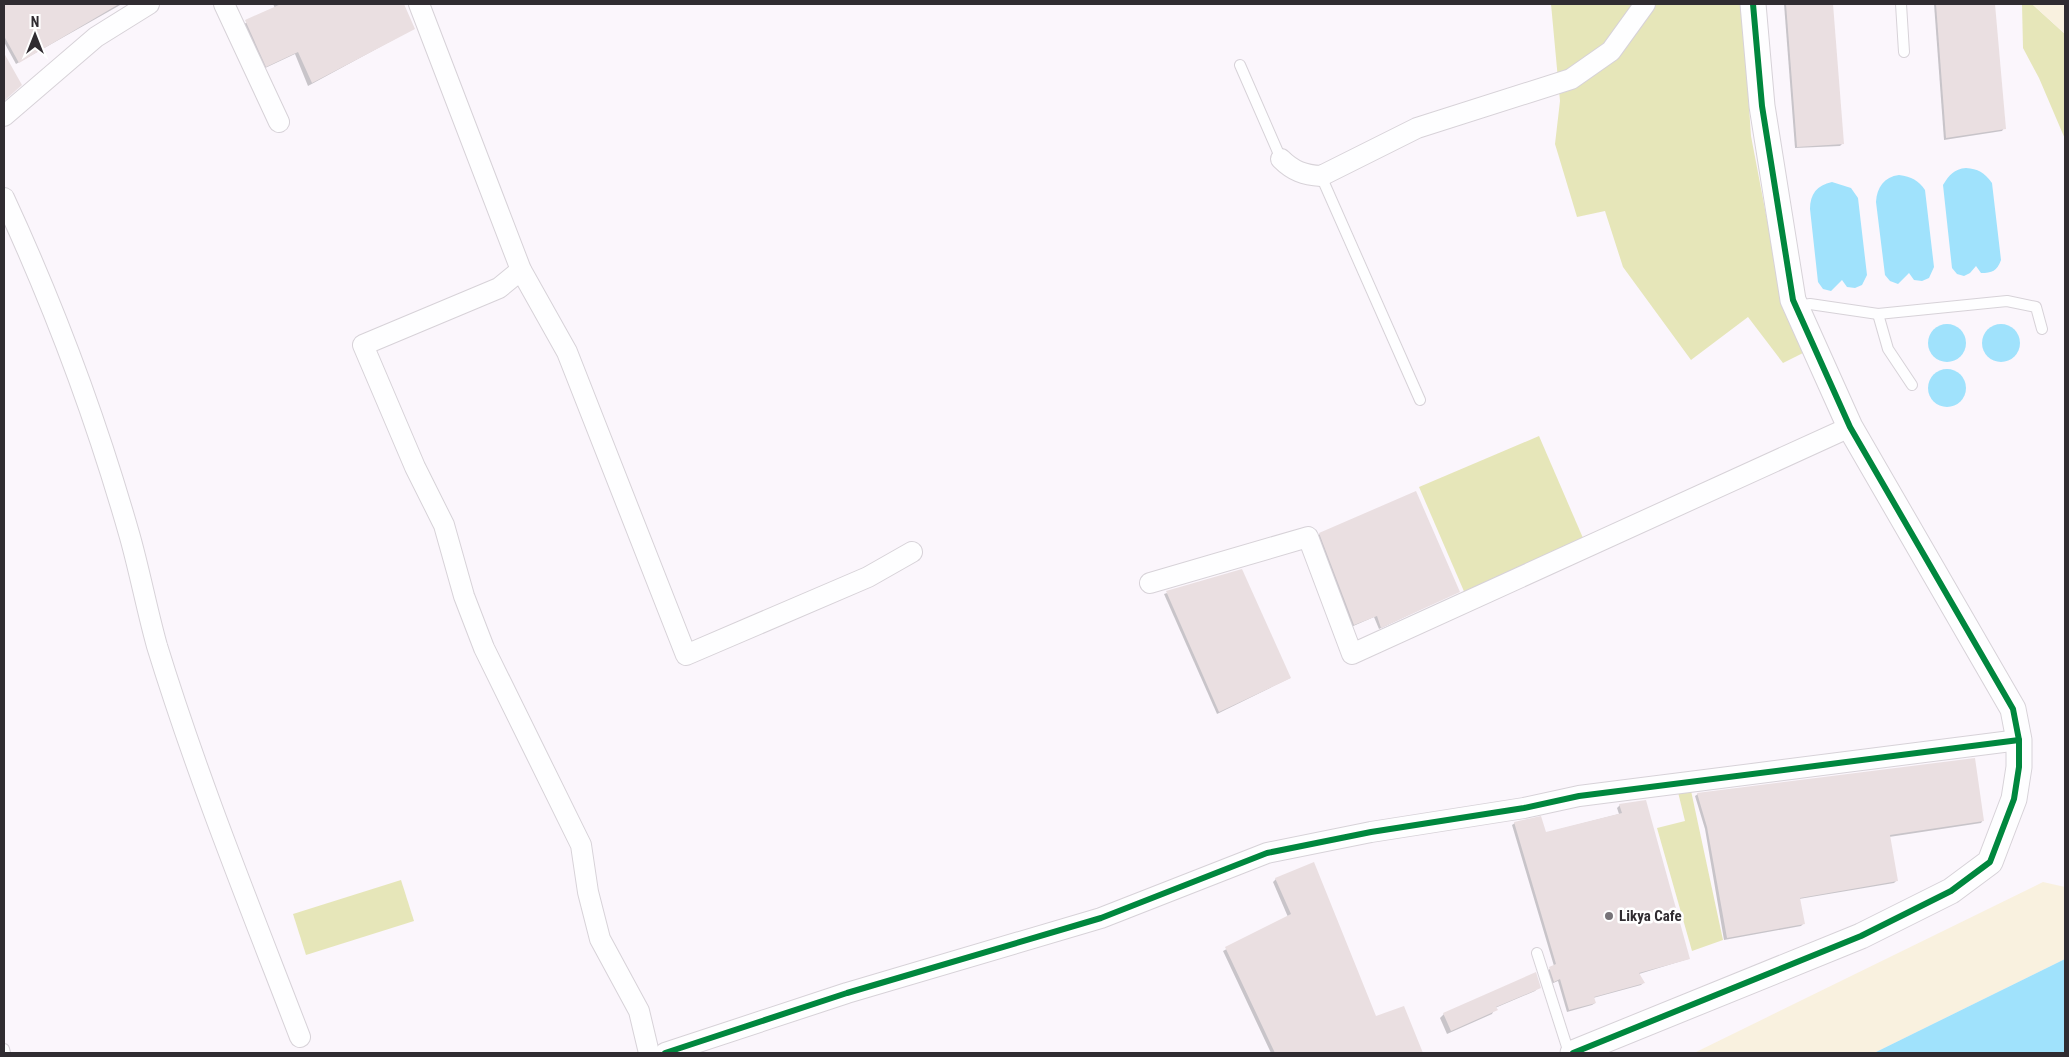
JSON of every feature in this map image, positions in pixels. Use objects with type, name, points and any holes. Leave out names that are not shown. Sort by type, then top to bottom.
[{"type":"street","points":[[4,116],[96,37],[149,4]]},
{"type":"street","points":[[224,4],[279,122]]},
{"type":"street","points":[[418,4],[522,270],[567,352],[686,655],[868,577],[912,552]]},
{"type":"street","points":[[1281,159],[1290,168],[1306,175],[1321,176],[1417,128],[1571,78],[1611,51],[1646,4]]},
{"type":"street","points":[[1573,1053],[1861,936],[1951,891],[1990,862],[2014,799],[2019,767],[2019,740],[2013,709],[1850,427],[1793,300],[1762,106],[1753,4]]},
{"type":"street","points":[[4,198],[42,281],[82,385],[130,537],[157,645],[215,819],[300,1036]]},
{"type":"street","points":[[522,270],[499,288],[363,345],[415,466],[444,525],[464,596],[484,648],[581,845],[588,892],[600,939],[639,1011],[649,1053]]},
{"type":"street","points":[[1150,583],[1308,537],[1352,654],[1850,427]]},
{"type":"street","points":[[665,1053],[847,993],[1101,918],[1267,853],[1371,832],[1524,808],[1579,796],[2019,740]]},
{"type":"lane","points":[[1901,4],[1904,52]]},
{"type":"lane","points":[[1240,65],[1281,159]]},
{"type":"lane","points":[[1321,176],[1420,400]]},
{"type":"lane","points":[[1796,306],[1810,304],[1878,314],[2007,301],[2036,308],[2042,329]]},
{"type":"lane","points":[[1878,314],[1888,349],[1912,385]]},
{"type":"lane","points":[[1537,953],[1569,1053]]},
{"type":"lane","points":[[4,1049],[5,1053]]},
{"type":"green space","points":[[1551,4],[1742,4],[1751,136],[1780,288],[1805,352],[1783,363],[1748,317],[1691,360],[1623,267],[1605,211],[1577,217],[1555,144],[1560,101]]},
{"type":"green space","points":[[2022,4],[2032,4],[2065,34],[2065,139],[2039,78],[2023,48]]},
{"type":"green space","points":[[1539,436],[1586,545],[1466,596],[1419,487]]},
{"type":"green space","points":[[1690,786],[1723,940],[1692,951],[1657,828],[1685,821],[1677,788]]},
{"type":"green space","points":[[401,880],[414,921],[306,955],[293,914]]},
{"type":"sand","points":[[2032,4],[2065,4],[2065,34]]},
{"type":"sand","points":[[2043,882],[2065,887],[2065,959],[1874,1053],[1694,1053]]},
{"type":"water","points":[[1966,168],[1981,172],[1992,183],[2001,260],[1998,267],[1991,272],[1981,273],[1976,266],[1970,273],[1964,276],[1957,274],[1952,268],[1943,185],[1952,173]]},
{"type":"water","points":[[1899,175],[1914,180],[1925,190],[1934,267],[1929,278],[1922,281],[1914,280],[1909,273],[1898,284],[1890,281],[1885,275],[1876,202],[1880,187],[1885,180]]},
{"type":"water","points":[[1832,182],[1851,188],[1858,198],[1867,275],[1862,285],[1855,288],[1847,287],[1842,280],[1831,291],[1823,289],[1818,282],[1810,209],[1811,199],[1815,191],[1822,185]]},
{"type":"water","points":[[1947,324],[1961,329],[1966,343],[1961,357],[1947,362],[1933,357],[1928,343],[1933,329]]},
{"type":"water","points":[[2001,324],[2015,329],[2020,343],[2015,357],[2001,362],[1987,357],[1982,343],[1987,329]]},
{"type":"water","points":[[1947,369],[1961,374],[1966,388],[1961,402],[1947,407],[1933,402],[1928,388],[1933,374]]},
{"type":"water","points":[[2065,959],[2065,1053],[1874,1053]]},
{"type":"building","points":[[4,4],[119,4],[19,63],[4,36]]},
{"type":"building","points":[[281,4],[404,4],[415,29],[312,83],[298,52],[266,67],[245,20]]},
{"type":"building","points":[[1786,4],[1833,4],[1844,144],[1797,147]]},
{"type":"building","points":[[1936,4],[1995,4],[2006,129],[1946,138]]},
{"type":"building","points":[[4,53],[22,85],[4,101]]},
{"type":"building","points":[[1416,491],[1460,592],[1381,628],[1377,616],[1354,625],[1319,533]]},
{"type":"building","points":[[1242,569],[1291,678],[1219,712],[1166,591]]},
{"type":"building","points":[[1975,758],[1984,821],[1890,835],[1898,881],[1800,898],[1805,924],[1727,938],[1707,827],[1697,793]]},
{"type":"building","points":[[1646,800],[1690,959],[1639,973],[1645,983],[1594,997],[1596,1003],[1569,1010],[1560,979],[1554,982],[1549,967],[1556,964],[1514,822],[1541,816],[1546,832],[1622,813],[1619,804]]},
{"type":"building","points":[[1314,862],[1376,1016],[1404,1006],[1423,1053],[1275,1053],[1225,947],[1291,914],[1275,878]]},
{"type":"building","points":[[1536,972],[1541,988],[1496,1007],[1498,1010],[1451,1031],[1443,1013]]},
{"type":"cycle path","points":[[1573,1053],[1861,936],[1951,891],[1990,862],[2014,799],[2019,767],[2019,740],[2013,709],[1850,427],[1793,300],[1762,106],[1753,4]]},
{"type":"cycle path","points":[[665,1053],[847,993],[1101,918],[1267,853],[1371,832],[1524,808],[1579,796],[2019,740]]},
{"type":"place","name":"Likya Cafe","points":[[1609,916]]}]
